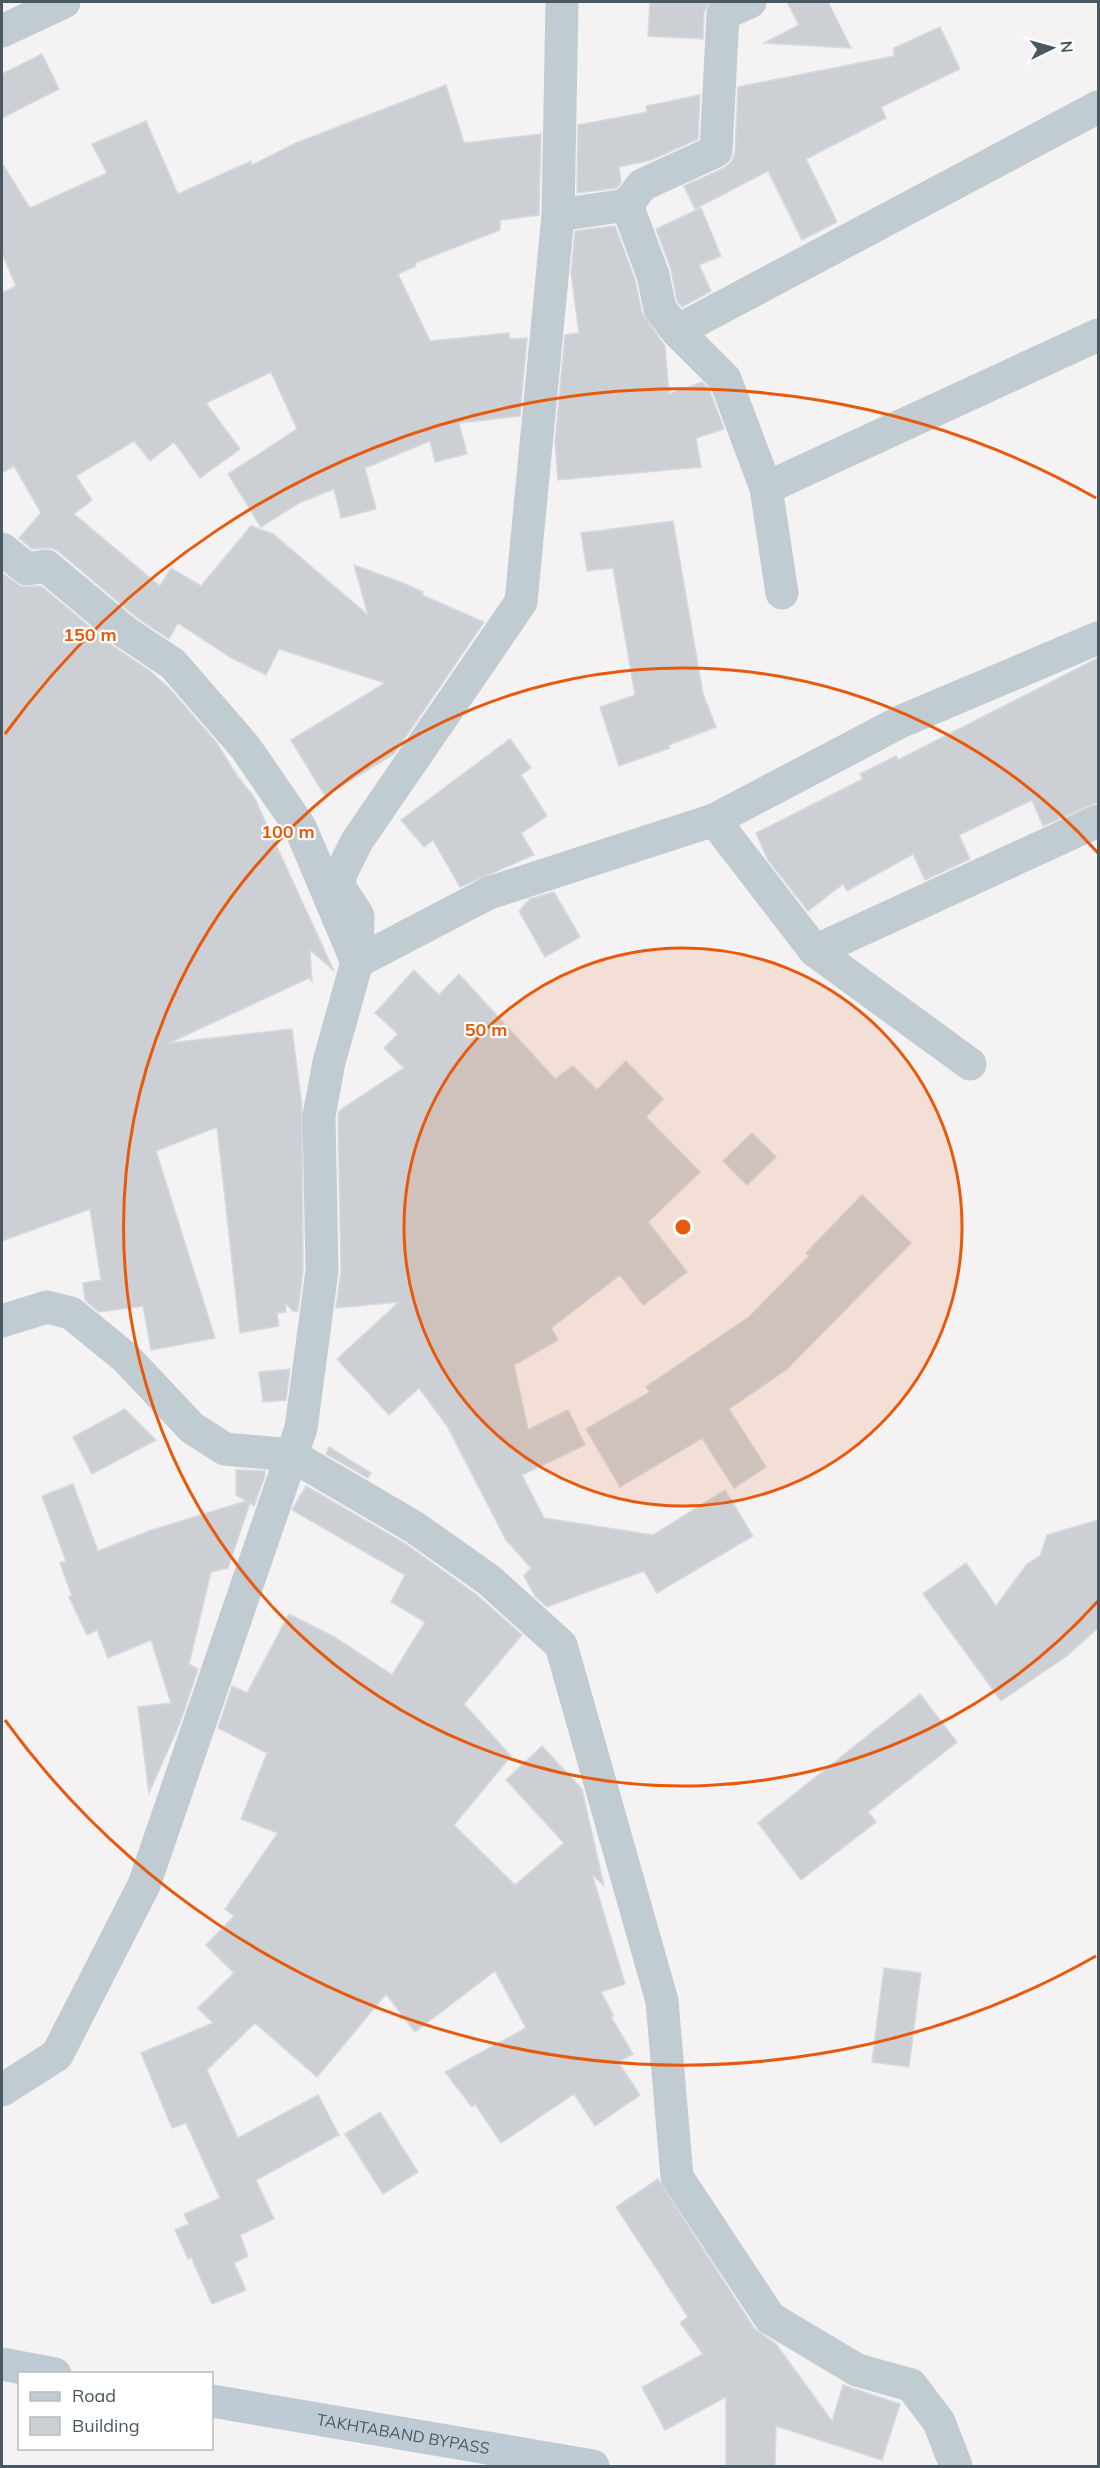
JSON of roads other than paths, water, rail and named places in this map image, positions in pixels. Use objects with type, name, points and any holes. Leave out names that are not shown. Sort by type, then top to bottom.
[{"type":"main road","points":[[2,2364],[49,2372]]},
{"type":"main road","name":"TAKHTABAND BYPASS","points":[[213,2401],[593,2466]]},
{"type":"street","points":[[2,31],[64,2]]},
{"type":"street","points":[[2,2090],[57,2055],[144,1885],[301,1428],[322,1271],[319,1116],[329,1062],[357,962],[358,916],[340,888],[340,875],[357,841],[521,602],[558,215],[562,2]]},
{"type":"street","points":[[558,215],[627,205],[642,185],[716,151],[723,14],[750,2]]},
{"type":"street","points":[[677,331],[1098,107]]},
{"type":"street","points":[[627,205],[653,276],[660,309],[677,331],[725,379],[766,488],[782,593]]},
{"type":"street","points":[[766,488],[1098,335]]},
{"type":"street","points":[[2,549],[27,569],[46,566],[125,632],[173,664],[245,747],[300,827],[357,962]]},
{"type":"street","points":[[357,962],[489,893],[714,820],[902,721],[1098,638]]},
{"type":"street","points":[[714,820],[815,951],[970,1064]]},
{"type":"street","points":[[815,951],[1098,820]]},
{"type":"street","points":[[2,1321],[47,1307],[71,1313],[126,1358],[192,1428],[225,1449],[291,1455],[414,1527],[489,1580],[561,1645],[662,2001],[677,2176],[770,2318],[857,2370],[910,2385],[939,2422],[956,2466]]}]
